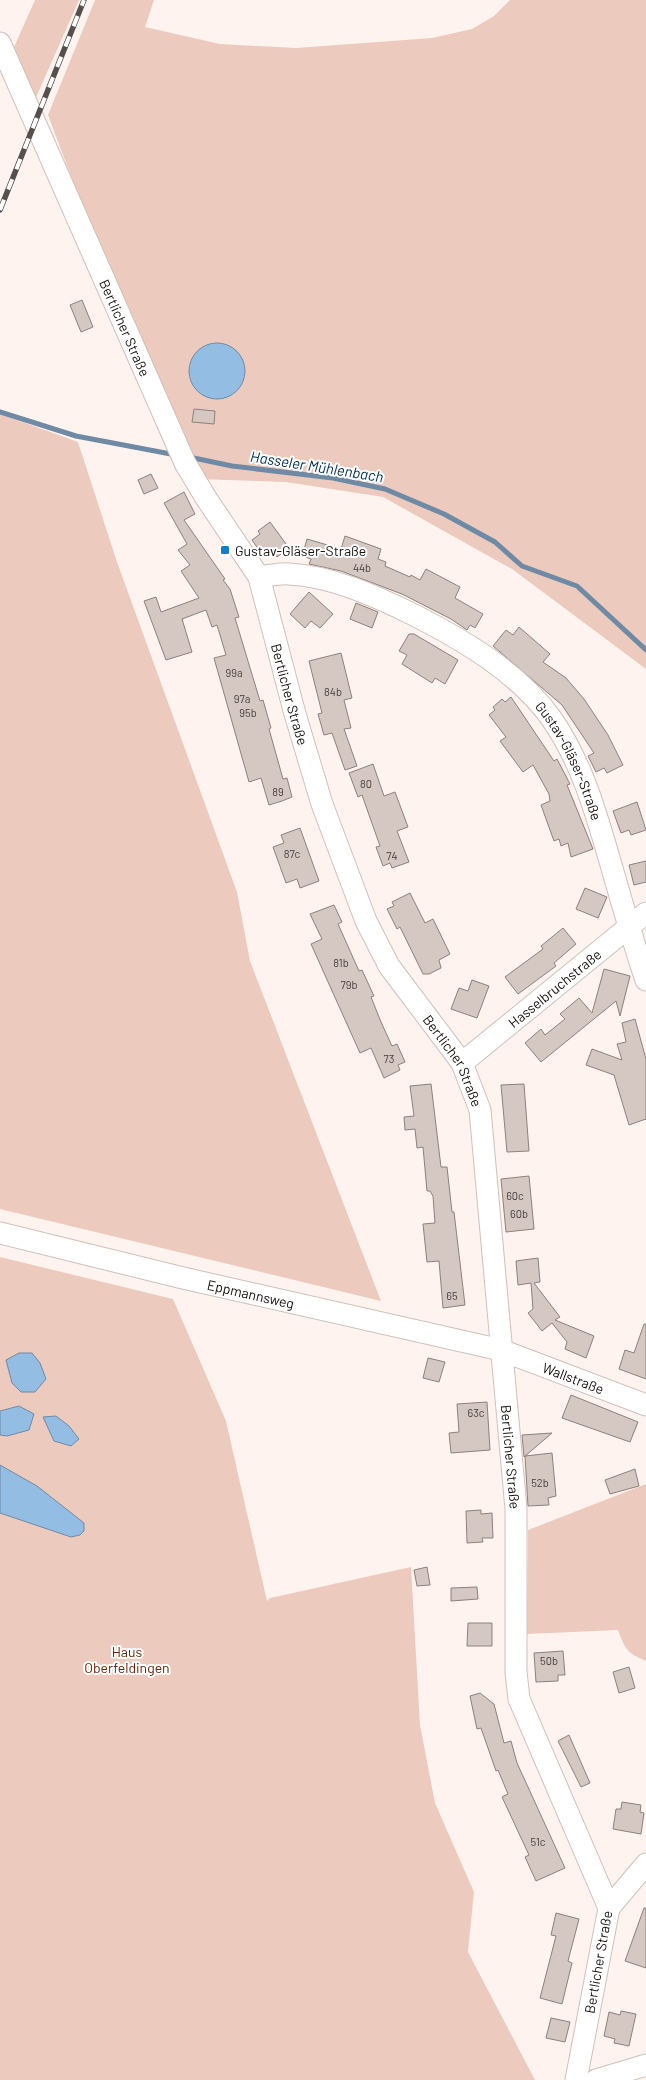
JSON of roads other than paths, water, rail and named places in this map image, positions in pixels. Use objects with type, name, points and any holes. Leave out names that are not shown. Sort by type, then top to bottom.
[{"type":"street","name":"Bertlicher Straße","points":[[0,43],[185,463],[258,577],[295,714],[317,786],[341,858],[366,921],[389,966],[462,1063],[480,1110],[516,1509],[516,1672],[519,1699],[610,1908],[584,2080]]},
{"type":"street","name":"Gustav-Gläser-Straße","points":[[258,577],[288,574],[314,578],[355,590],[397,606],[470,646],[529,693],[551,718],[574,755],[593,802],[628,928],[646,980]]},
{"type":"street","name":"Hasselbruchstraße","points":[[462,1063],[646,913]]},
{"type":"street","name":"Eppmannsweg","points":[[0,1233],[183,1278],[501,1350]]},
{"type":"street","name":"Wallstraße","points":[[501,1350],[646,1405]]},
{"type":"street","points":[[610,1908],[646,1864]]},
{"type":"street","points":[[584,2080],[646,2065]]},
{"type":"water","points":[[211,343],[223,343],[233,347],[241,355],[245,371],[241,387],[233,395],[223,399],[211,399],[201,395],[193,387],[189,377],[189,365],[193,355],[201,347]]},
{"type":"water","points":[[19,1353],[32,1353],[40,1363],[46,1379],[35,1392],[21,1392],[12,1383],[6,1360]]},
{"type":"water","points":[[19,1406],[34,1414],[29,1430],[7,1436],[0,1435],[0,1411]]},
{"type":"water","points":[[56,1416],[69,1426],[79,1439],[71,1446],[54,1441],[43,1417]]},
{"type":"water","points":[[0,1465],[37,1486],[84,1523],[84,1531],[80,1535],[71,1537],[0,1513]]},
{"type":"waterway","name":"Hasseler Mühlenbach","points":[[0,412],[76,436],[176,455]]},
{"type":"waterway","name":"Hasseler Mühlenbach","points":[[189,457],[232,466],[333,478],[385,489],[444,514],[495,542],[522,566],[577,586],[646,650]]},
{"type":"railway","points":[[0,210],[84,0]]},
{"type":"place","name":"Gustav-Gläser-Straße","points":[[225,550]]},
{"type":"park label","name":"Haus Oberfeldingen","points":[[127,1659]]}]
